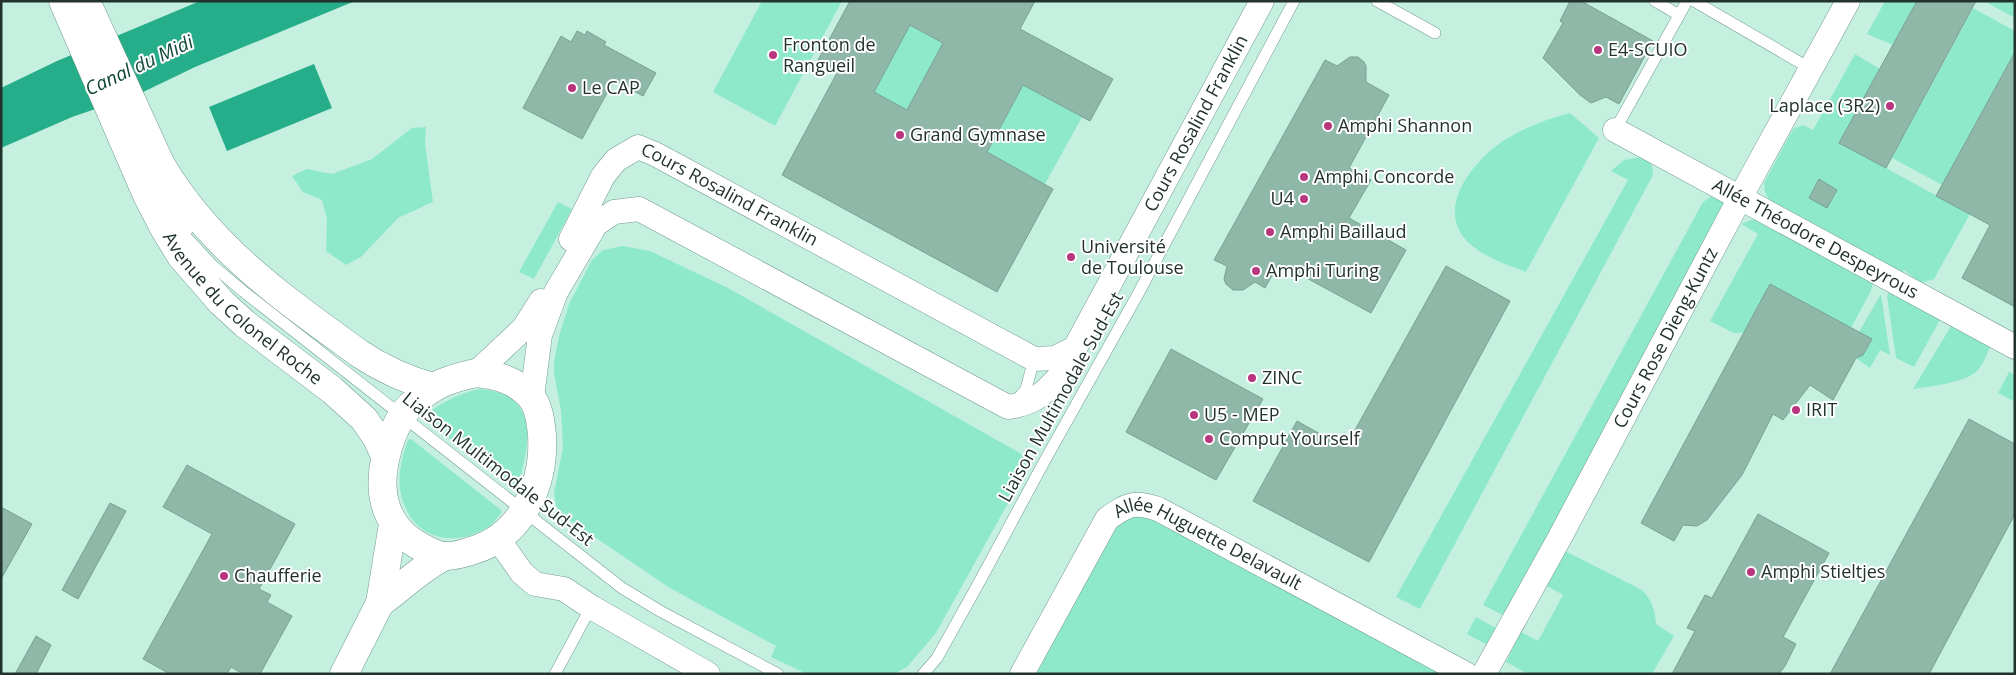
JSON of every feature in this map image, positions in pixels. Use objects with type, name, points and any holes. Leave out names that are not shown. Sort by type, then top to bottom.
[{"type":"street","name":"Cours Rosalind Franklin","points":[[1008,407],[1024,405],[1046,392],[1060,376],[1262,1]]},
{"type":"street","name":"Cours Rose Dieng-Kuntz","points":[[1484,674],[1564,530],[1740,198],[1848,1]]},
{"type":"street","points":[[78,7],[135,140]]},
{"type":"street","name":"Allée Théodore Despeyrous","points":[[1615,130],[2015,347]]},
{"type":"street","name":"Avenue du Colonel Roche","points":[[135,140],[150,187],[173,244],[215,296],[245,324],[332,390],[364,418],[377,438],[385,456]]},
{"type":"street","name":"Avenue du Colonel Roche","points":[[135,140],[193,212],[248,270],[374,364],[408,380],[433,387]]},
{"type":"street","name":"Cours Rosalind Franklin","points":[[476,373],[524,328],[542,299],[603,176],[616,160],[638,147],[655,154],[1034,359]]},
{"type":"street","points":[[380,603],[403,587],[426,566],[445,556],[480,548],[498,539],[524,512],[538,481],[543,449],[541,423],[532,397],[540,334],[556,292],[596,224],[614,212],[639,208],[1008,407]]},
{"type":"street","points":[[1034,359],[1055,358],[1073,349]]},
{"type":"street","points":[[445,556],[427,550],[408,539],[394,524],[384,502],[383,478],[385,456],[402,416],[411,405],[433,387],[450,379],[476,373],[495,375],[515,383],[532,397]]},
{"type":"street","name":"Allée Huguette Delavault","points":[[1022,674],[1107,519],[1121,509],[1140,503],[1158,509],[1466,674]]},
{"type":"street","points":[[344,674],[380,603],[394,524]]},
{"type":"street","points":[[498,539],[522,573],[535,584],[564,590],[708,674]]},
{"type":"lane","name":"Liaison Multimodale Sud-Est","points":[[923,674],[937,658],[981,579],[1138,294],[1294,1]]},
{"type":"lane","points":[[1377,1],[1435,33]]},
{"type":"lane","points":[[1655,1],[1679,15]]},
{"type":"lane","points":[[1615,130],[1686,1]]},
{"type":"lane","points":[[1694,1],[1811,68]]},
{"type":"lane","points":[[78,7],[120,103]]},
{"type":"lane","name":"Liaison Multimodale Sud-Est","points":[[150,187],[213,266],[251,298],[622,588],[660,611],[778,674]]},
{"type":"lane","points":[[1008,407],[1022,396],[1026,389],[1034,359]]},
{"type":"lane","points":[[555,674],[592,607]]},
{"type":"shaded area","name":"Fronton de Rangueil","points":[[762,1],[842,1],[775,126],[713,92]]},
{"type":"shaded area","points":[[1885,1],[1917,1],[1893,45],[1867,34]]},
{"type":"shaded area","points":[[1984,1],[2015,1],[2015,18]]},
{"type":"shaded area","points":[[1973,8],[2015,31],[2015,52],[1942,185],[1892,158]]},
{"type":"shaded area","points":[[910,25],[943,43],[907,110],[874,92]]},
{"type":"shaded area","points":[[1855,54],[1880,69],[1840,143],[1970,214],[1934,279],[1924,282],[1913,281],[1914,278],[1904,270],[1902,274],[1770,202],[1765,192],[1764,183],[1793,129],[1803,125],[1813,130]],"holes":[[[1819,180],[1837,190],[1827,207]]]},
{"type":"shaded area","points":[[1023,85],[1082,117],[1045,184],[987,153]]},
{"type":"shaded area","points":[[1570,113],[1599,138],[1526,272],[1497,261],[1477,250],[1460,232],[1455,217],[1456,203],[1461,188],[1469,174],[1491,150],[1511,136],[1535,124]]},
{"type":"shaded area","points":[[426,127],[425,143],[433,202],[398,218],[361,257],[346,265],[326,251],[327,219],[322,200],[303,192],[292,176],[307,169],[332,174],[372,159],[412,128]]},
{"type":"shaded area","points":[[1641,157],[1650,163],[1653,175],[1420,609],[1396,597],[1628,180],[1611,171],[1624,160]]},
{"type":"shaded area","points":[[1712,196],[1716,196],[1724,201],[1726,208],[1507,617],[1483,605],[1703,202]]},
{"type":"shaded area","points":[[558,202],[572,209],[534,279],[519,272]]},
{"type":"shaded area","points":[[1751,220],[1760,220],[1873,283],[1871,291],[1851,328],[1734,333],[1710,321],[1758,234],[1741,224]]},
{"type":"shaded area","points":[[623,246],[650,251],[728,288],[1032,460],[936,633],[907,667],[894,674],[807,674],[771,657],[776,646],[670,588],[565,517],[556,506],[554,493],[563,447],[561,411],[554,373],[559,336],[569,304],[592,260],[603,250]]},
{"type":"shaded area","points":[[1890,289],[1942,316],[1914,367],[1896,358],[1887,296]]},
{"type":"shaded area","points":[[1881,294],[1890,355],[1880,350],[1870,368],[1856,358],[1863,355],[1872,340],[1859,332]]},
{"type":"shaded area","points":[[1953,323],[1992,344],[1982,365],[1972,375],[1965,378],[1913,389]]},
{"type":"shaded area","points":[[2009,372],[2015,375],[2015,402],[1998,393]]},
{"type":"shaded area","points":[[479,389],[499,393],[513,400],[522,411],[526,424],[527,438],[522,471],[518,487],[515,489],[425,419],[425,415],[444,402]]},
{"type":"shaded area","points":[[411,439],[501,510],[501,513],[492,524],[474,534],[460,538],[447,538],[434,535],[413,521],[406,509],[400,487],[404,453],[408,440]]},
{"type":"shaded area","points":[[1137,516],[1158,518],[1449,674],[1036,674],[1114,529],[1124,521]]},
{"type":"shaded area","points":[[1565,551],[1642,590],[1651,601],[1656,624],[1674,636],[1652,674],[1528,674],[1506,662],[1521,632],[1538,641],[1563,595],[1547,586]]},
{"type":"shaded area","points":[[1476,617],[1499,630],[1491,647],[1467,634]]},
{"type":"water","name":"Canal du Midi","points":[[200,1],[355,1],[195,67],[139,94],[72,117],[1,148],[1,88],[57,61]]},
{"type":"water","points":[[314,64],[332,108],[227,151],[209,107]]},
{"type":"building","name":"Grand Gymnase","points":[[850,1],[1035,1],[1020,29],[1113,79],[1090,121],[1023,85],[987,152],[1053,189],[997,292],[782,175],[838,71],[818,60]],"holes":[[[910,25],[943,43],[907,110],[874,92]]]},
{"type":"building","name":"E4-SCUIO","points":[[1570,1],[1581,1],[1653,41],[1619,104],[1606,97],[1591,103],[1580,95],[1543,58],[1563,23],[1560,21]]},
{"type":"building","name":"Laplace (3R2)","points":[[1917,1],[1976,1],[1886,168],[1839,143]]},
{"type":"building","name":"Le CAP","points":[[577,31],[585,35],[587,31],[606,42],[604,45],[656,73],[643,96],[614,80],[582,139],[523,108],[561,36],[571,42]]},
{"type":"building","points":[[2015,52],[2015,307],[1962,278],[1990,225],[1936,196]]},
{"type":"building","name":"U4","points":[[1350,57],[1358,57],[1364,62],[1366,66],[1366,82],[1389,95],[1349,168],[1371,180],[1349,218],[1406,250],[1371,313],[1279,263],[1265,288],[1255,282],[1243,290],[1233,290],[1226,284],[1224,279],[1227,266],[1214,260],[1325,60],[1337,66]]},
{"type":"building","points":[[1819,179],[1837,190],[1827,208],[1809,198]]},
{"type":"building","points":[[1446,266],[1510,301],[1369,562],[1253,501],[1297,421],[1345,448]]},
{"type":"building","name":"IRIT","points":[[1770,284],[1872,339],[1863,355],[1856,358],[1833,400],[1810,385],[1783,420],[1773,414],[1742,475],[1707,520],[1697,526],[1683,525],[1674,541],[1641,523]]},
{"type":"building","name":"U5 - MEP","points":[[1171,349],[1263,399],[1216,480],[1126,432]]},
{"type":"building","points":[[1969,419],[2015,444],[2015,514],[1929,674],[1830,674]]},
{"type":"building","name":"Chaufferie","points":[[187,465],[295,524],[259,589],[271,595],[267,602],[292,616],[260,674],[243,674],[231,667],[227,674],[170,674],[143,659],[212,534],[163,507]]},
{"type":"building","points":[[110,503],[126,511],[78,599],[62,590]]},
{"type":"building","points":[[1,507],[32,524],[1,579]]},
{"type":"building","points":[[1758,514],[1829,553],[1783,637],[1796,644],[1785,666],[1779,674],[1672,674],[1695,631],[1687,628],[1705,595],[1712,598]]},
{"type":"building","points":[[36,636],[51,645],[36,674],[15,674]]},
{"type":"place","name":"E4-SCUIO","points":[[1598,50]]},
{"type":"place","name":"Fronton de Rangueil","points":[[773,55]]},
{"type":"place","name":"Le CAP","points":[[572,88]]},
{"type":"place","name":"Laplace (3R2)","points":[[1890,106]]},
{"type":"place","name":"Amphi Shannon","points":[[1328,126]]},
{"type":"place","name":"Grand Gymnase","points":[[900,135]]},
{"type":"place","name":"Amphi Concorde","points":[[1304,177]]},
{"type":"place","name":"U4","points":[[1304,199]]},
{"type":"place","name":"Amphi Baillaud","points":[[1270,232]]},
{"type":"place","name":"Université de Toulouse","points":[[1071,257]]},
{"type":"place","name":"Amphi Turing","points":[[1256,271]]},
{"type":"place","name":"ZINC","points":[[1252,378]]},
{"type":"place","name":"IRIT","points":[[1796,410]]},
{"type":"place","name":"U5 - MEP","points":[[1194,415]]},
{"type":"place","name":"Comput Yourself","points":[[1209,439]]},
{"type":"place","name":"Amphi Stieltjes","points":[[1751,572]]},
{"type":"place","name":"Chaufferie","points":[[224,576]]}]
